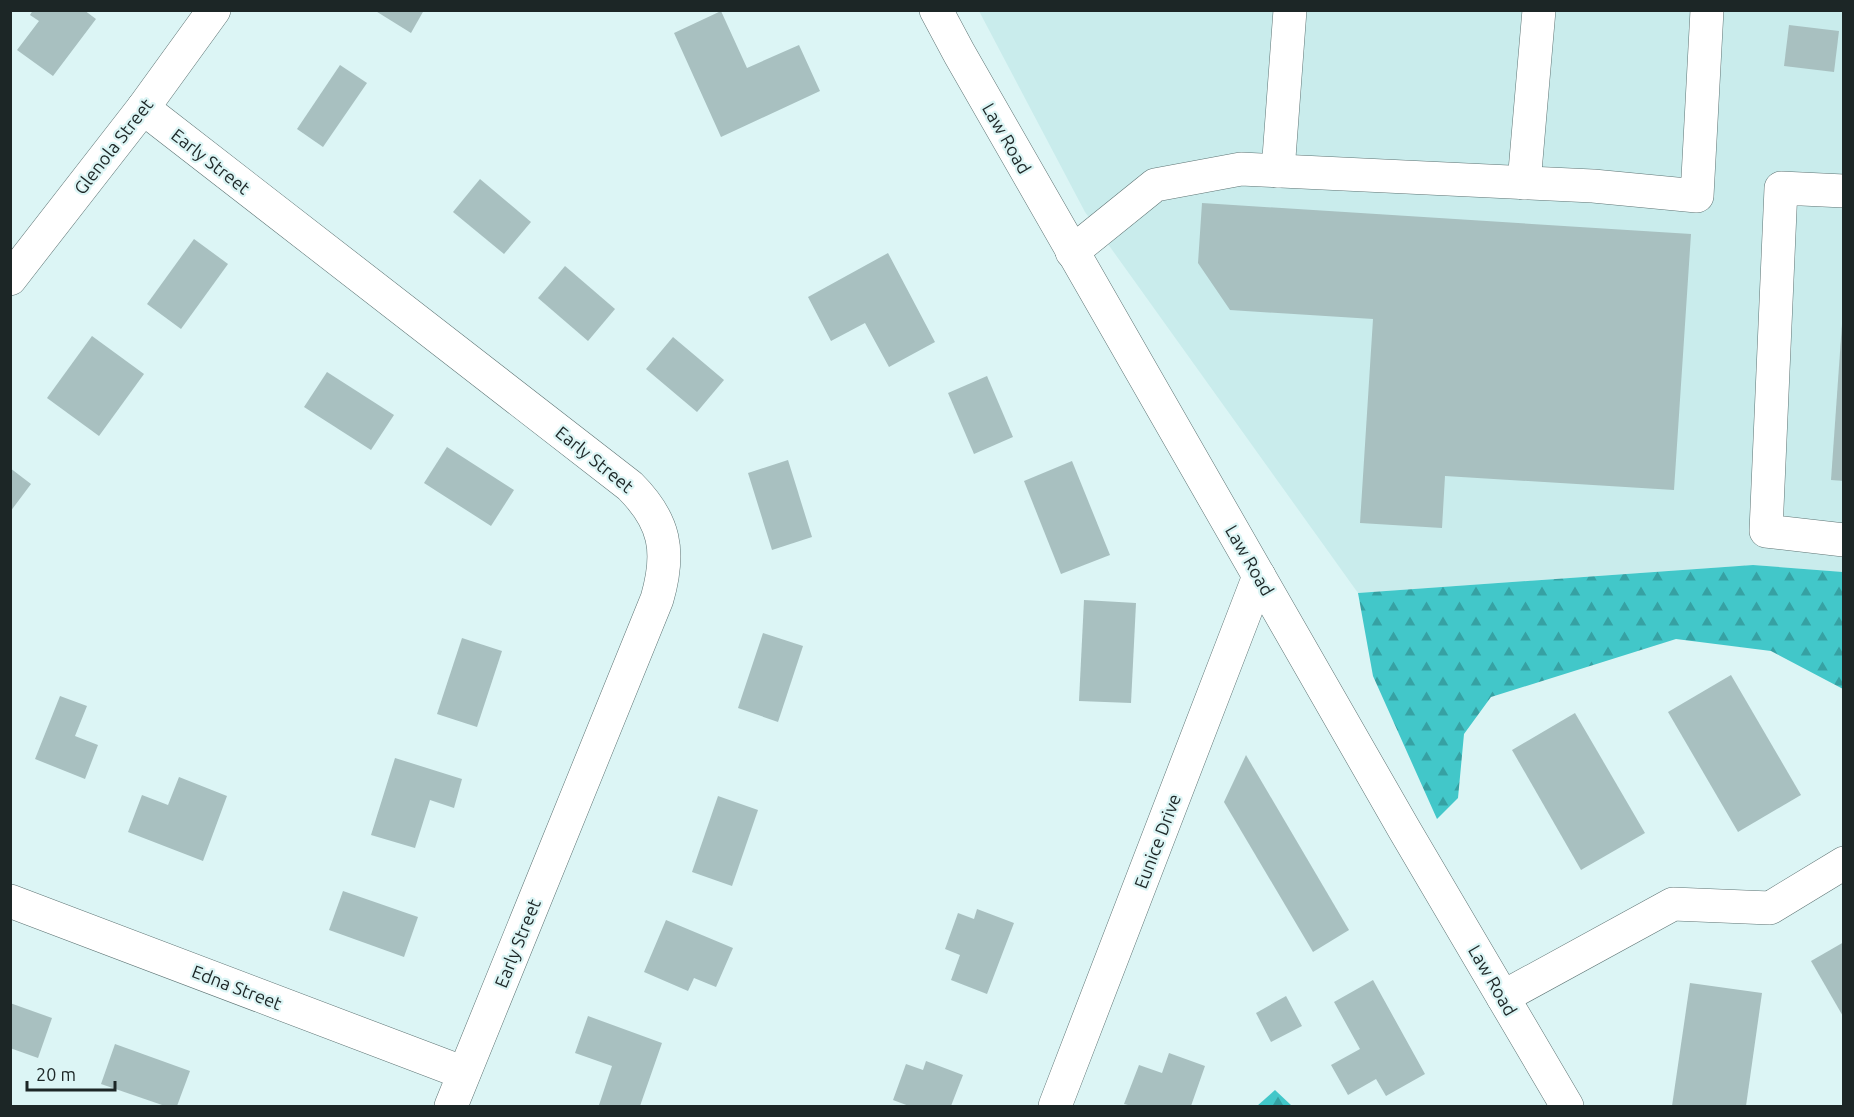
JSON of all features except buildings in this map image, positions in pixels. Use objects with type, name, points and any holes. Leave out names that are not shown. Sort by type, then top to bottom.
[{"type":"street","name":"Glenola Street","points":[[10,279],[143,108],[214,10]]},
{"type":"street","name":"Law Road","points":[[936,10],[1072,252],[1567,1107]]},
{"type":"street","points":[[1278,171],[1290,10]]},
{"type":"street","points":[[1524,183],[1539,10]]},
{"type":"street","points":[[1072,252],[1155,185],[1241,169],[1593,186],[1697,196],[1707,10]]},
{"type":"street","name":"Early Street","points":[[143,108],[630,486],[646,503],[656,521],[662,540],[665,560],[663,580],[657,599],[451,1107]]},
{"type":"street","points":[[1844,191],[1781,188],[1766,531],[1844,540]]},
{"type":"street","name":"Eunice Drive","points":[[1055,1107],[1259,576]]},
{"type":"street","points":[[1503,997],[1672,904],[1770,908],[1844,863]]},
{"type":"street","name":"Edna Street","points":[[10,901],[464,1073]]},
{"type":"shaded area","points":[[979,11],[1843,11],[1843,572],[1753,565],[1358,593],[1085,212]]},
{"type":"green space","points":[[1753,565],[1843,572],[1843,689],[1771,651],[1676,639],[1491,697],[1464,734],[1458,798],[1437,819],[1373,676],[1358,593]]},
{"type":"green space","points":[[1275,1090],[1292,1106],[1257,1106]]}]
